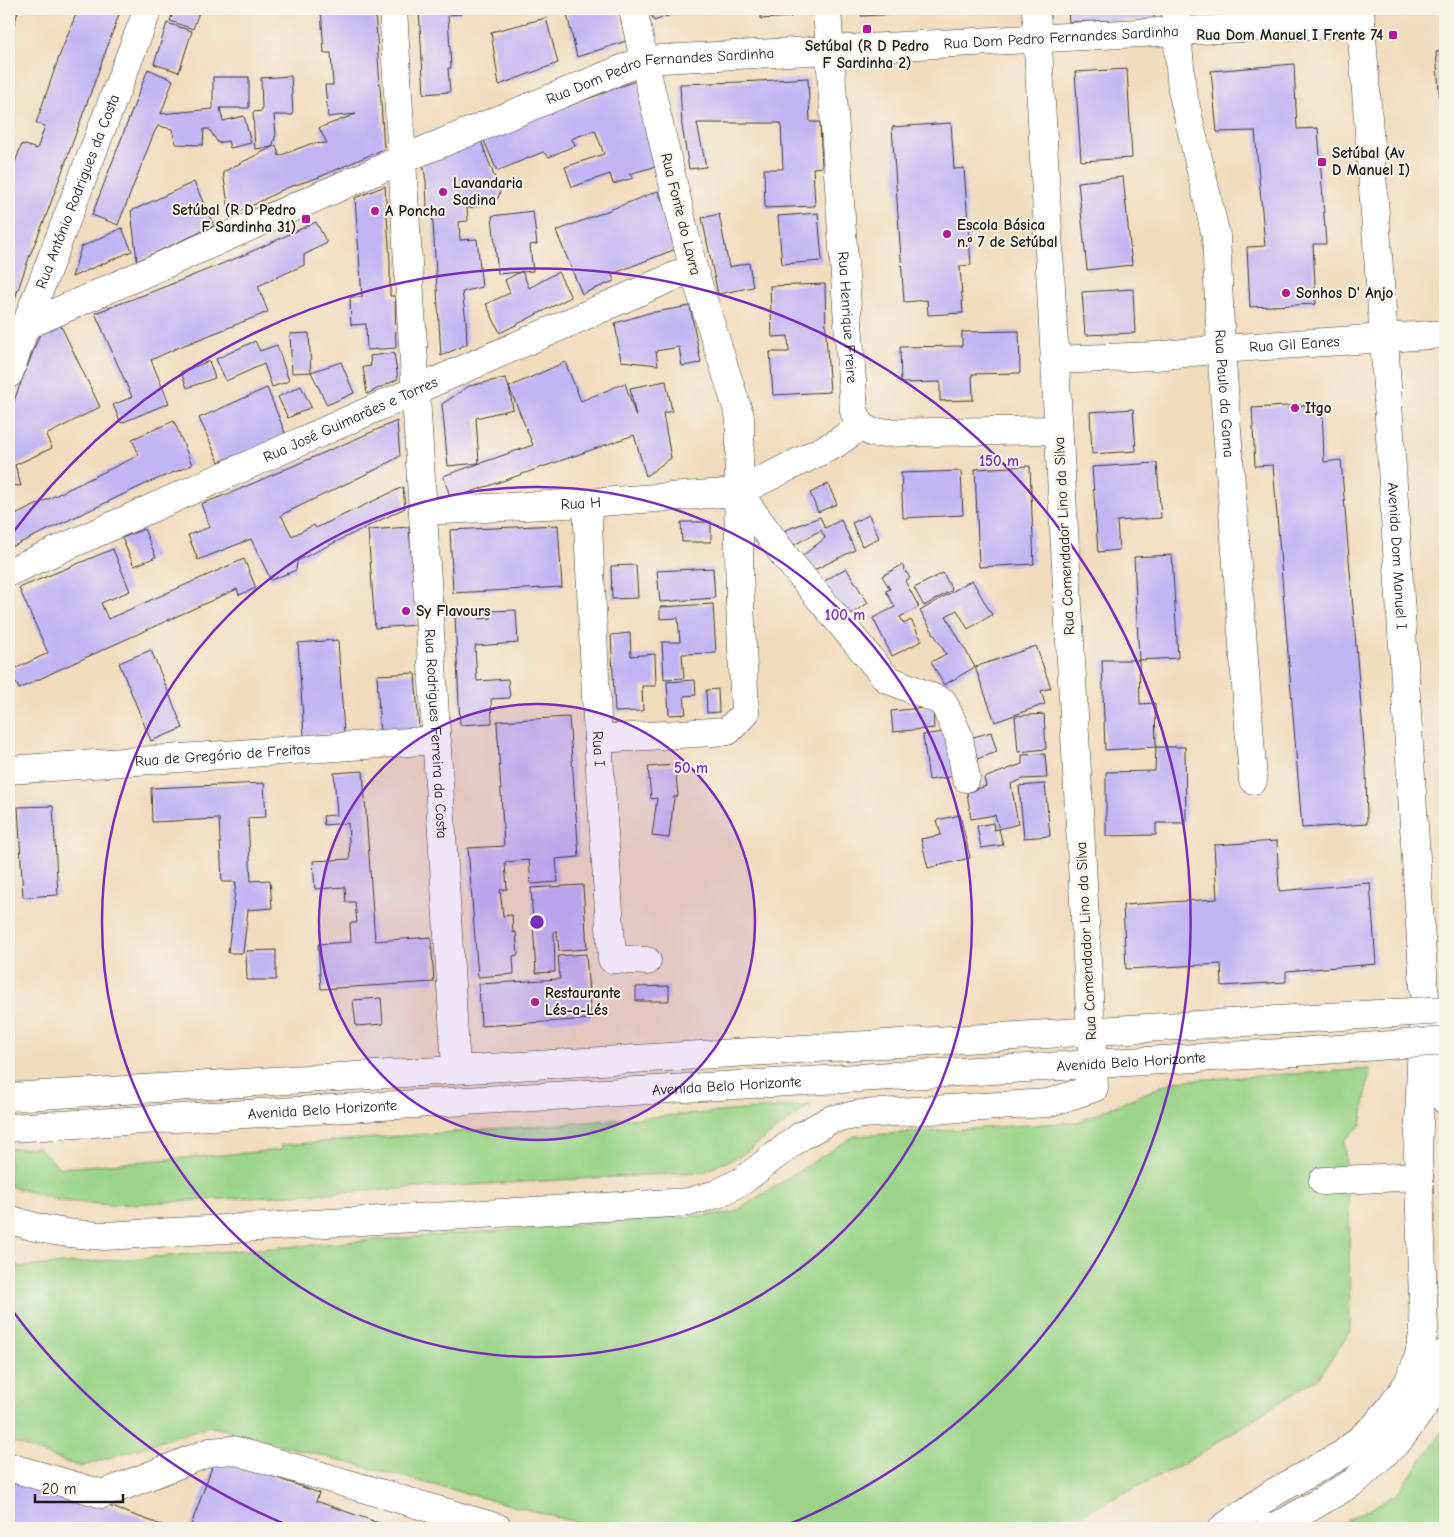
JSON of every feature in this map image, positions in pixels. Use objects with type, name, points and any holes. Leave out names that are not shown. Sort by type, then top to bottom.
[{"type":"street","name":"Rua António Rodrigues da Costa","points":[[9,374],[17,330],[148,9]]},
{"type":"street","name":"Rua Rodrigues Ferreira da Costa","points":[[393,9],[456,1069]]},
{"type":"street","name":"Rua Fonte do Lavra","points":[[633,9],[693,268],[740,417],[738,492]]},
{"type":"street","name":"Rua Henrique Freire","points":[[827,9],[854,412],[861,426]]},
{"type":"street","name":"Rua Comendador Lino da Silva","points":[[9,1219],[36,1228],[70,1234],[105,1236],[689,1202],[717,1194],[742,1181],[801,1136],[832,1119],[862,1114],[1048,1103],[1094,1088],[1036,9]]},
{"type":"street","name":"Rua Dom Pedro Fernandes Sardinha","points":[[17,330],[403,159],[644,60],[1037,39],[1176,20],[1360,16]]},
{"type":"street","name":"Avenida Dom Manuel I","points":[[1360,16],[1384,338],[1424,989],[1445,1091],[1445,1100]]},
{"type":"street","name":"Rua Paulo da Gama","points":[[1176,20],[1182,90],[1216,236],[1222,349],[1253,780]]},
{"type":"street","name":"Rua José Guimarães e Torres","points":[[9,572],[693,268]]},
{"type":"street","name":"Rua Gil Eanes","points":[[1054,360],[1156,356],[1222,349],[1445,334]]},
{"type":"street","points":[[861,426],[873,433],[1058,430]]},
{"type":"street","name":"Rua H","points":[[423,511],[587,503],[738,492],[835,444],[861,426]]},
{"type":"street","points":[[598,739],[728,731],[745,713],[738,492]]},
{"type":"street","points":[[738,492],[787,559],[887,679],[943,702],[959,737],[966,778]]},
{"type":"street","name":"Rua I","points":[[587,503],[598,739],[612,959],[647,961]]},
{"type":"street","name":"Rua de Gregório de Freitas","points":[[9,770],[437,740]]},
{"type":"street","points":[[1223,1528],[1272,1493],[1343,1454],[1374,1427],[1392,1406],[1408,1383],[1418,1359],[1424,1330],[1419,1143],[1424,989]]},
{"type":"street","name":"Avenida Belo Horizonte","points":[[9,1097],[1445,1010]]},
{"type":"street","name":"Avenida Belo Horizonte","points":[[9,1128],[1296,1052],[1445,1041]]},
{"type":"street","points":[[1323,1181],[1419,1176]]},
{"type":"street","points":[[1269,1528],[1285,1522],[1354,1482],[1400,1439],[1434,1392],[1445,1353]]},
{"type":"street","points":[[9,1467],[102,1494],[210,1452],[233,1450],[498,1528]]},
{"type":"green space","points":[[1370,1069],[1361,1125],[1344,1140],[1349,1205],[1350,1332],[1320,1376],[1187,1462],[1053,1528],[589,1528],[590,1526],[209,1426],[80,1467],[9,1441],[9,1264],[21,1267],[733,1213],[854,1136],[1077,1122],[1174,1081]]},
{"type":"green space","points":[[811,1105],[740,1156],[703,1172],[112,1205],[61,1201],[9,1186],[9,1149],[38,1147],[60,1168],[281,1150],[281,1145]]},
{"type":"green space","points":[[1445,1428],[1445,1528],[1333,1528],[1397,1494]]},
{"type":"building","points":[[9,9],[19,9],[9,40]]},
{"type":"building","points":[[78,9],[121,9],[14,301],[9,303],[9,223],[16,204],[9,201],[9,178],[22,144],[37,149],[45,126],[36,123]]},
{"type":"building","points":[[174,9],[200,9],[193,29],[170,21]]},
{"type":"building","points":[[321,9],[375,9],[384,149],[317,178],[286,188],[230,217],[223,172],[276,145],[279,156],[310,144],[327,143],[319,128],[356,114],[328,117],[325,85],[333,85],[331,53],[324,53]]},
{"type":"building","points":[[419,9],[461,9],[461,14],[448,15],[451,68],[448,68],[450,92],[424,94]]},
{"type":"building","points":[[585,9],[619,9],[626,41],[577,57],[567,14]]},
{"type":"building","points":[[649,9],[680,9],[681,11],[654,21]]},
{"type":"building","points":[[761,9],[791,9],[791,17],[761,19]]},
{"type":"building","points":[[861,9],[899,9],[899,14],[861,16]]},
{"type":"building","points":[[967,9],[1009,9],[1009,11],[967,13]]},
{"type":"building","points":[[1068,9],[1154,9],[1154,19],[1069,22]]},
{"type":"building","points":[[546,18],[558,63],[499,85],[491,32]]},
{"type":"building","points":[[167,23],[192,31],[179,72],[154,64]]},
{"type":"building","points":[[1445,51],[1445,153],[1444,153],[1436,52]]},
{"type":"building","points":[[1294,64],[1297,129],[1318,128],[1326,244],[1313,244],[1316,304],[1250,307],[1247,247],[1265,246],[1255,131],[1217,132],[1211,71]]},
{"type":"building","points":[[148,69],[173,80],[161,114],[213,109],[213,77],[249,77],[249,108],[220,108],[223,121],[244,116],[251,143],[230,148],[228,141],[218,143],[209,129],[204,129],[203,145],[176,144],[172,129],[158,126],[118,225],[92,215]]},
{"type":"building","points":[[1127,69],[1132,158],[1081,161],[1075,72]]},
{"type":"building","points":[[291,76],[293,115],[274,115],[276,134],[272,147],[255,149],[253,112],[262,111],[261,78]]},
{"type":"building","points":[[808,78],[810,122],[820,122],[822,167],[813,168],[815,206],[765,208],[764,169],[783,169],[781,123],[697,123],[706,167],[689,169],[682,126],[680,84]]},
{"type":"building","points":[[638,80],[661,165],[629,174],[633,178],[613,184],[610,174],[572,187],[565,167],[604,154],[595,130],[571,139],[576,145],[549,157],[543,152],[497,171],[483,138]]},
{"type":"building","points":[[951,123],[954,169],[964,168],[971,265],[960,266],[963,313],[928,315],[927,300],[904,302],[892,127]]},
{"type":"building","points":[[480,138],[500,192],[498,198],[467,208],[468,221],[459,222],[460,240],[477,239],[482,287],[462,292],[467,344],[441,356],[433,223],[431,209],[427,210],[426,181],[423,164]]},
{"type":"building","points":[[1123,177],[1132,265],[1087,270],[1078,182]]},
{"type":"building","points":[[194,182],[214,226],[137,261],[131,211]]},
{"type":"building","points":[[385,186],[390,261],[390,296],[395,296],[396,348],[367,350],[366,324],[351,325],[350,297],[362,297],[355,198]]},
{"type":"building","points":[[658,191],[681,247],[612,274],[614,281],[582,294],[556,231]]},
{"type":"building","points":[[533,211],[537,244],[530,245],[533,271],[498,274],[492,216]]},
{"type":"building","points":[[818,213],[822,261],[782,264],[778,216]]},
{"type":"building","points":[[719,214],[729,267],[749,263],[753,287],[718,294],[702,218]]},
{"type":"building","points":[[316,222],[327,243],[304,255],[304,265],[258,286],[268,312],[151,360],[169,403],[121,423],[113,405],[132,397],[95,313],[244,255]]},
{"type":"building","points":[[122,228],[132,251],[72,277],[81,247]]},
{"type":"building","points":[[522,271],[529,288],[558,272],[571,297],[500,333],[486,304],[510,293],[505,280]]},
{"type":"building","points":[[825,284],[830,392],[773,395],[770,352],[789,352],[788,336],[772,337],[770,286]]},
{"type":"building","points":[[1133,289],[1135,333],[1085,335],[1082,292]]},
{"type":"building","points":[[690,306],[701,363],[682,366],[679,347],[656,351],[658,365],[621,361],[615,323],[649,313]]},
{"type":"building","points":[[59,322],[100,407],[46,435],[52,448],[15,465],[21,486],[9,485],[9,420],[15,398],[41,331]]},
{"type":"building","points":[[1019,331],[1020,373],[972,374],[973,400],[940,401],[940,382],[901,383],[900,347],[962,346],[962,332]]},
{"type":"building","points":[[309,333],[311,372],[292,373],[290,334]]},
{"type":"building","points":[[255,341],[260,351],[277,345],[289,381],[272,387],[264,364],[226,381],[216,359]]},
{"type":"building","points":[[394,353],[398,379],[367,394],[363,367],[371,366],[370,356]]},
{"type":"building","points":[[209,361],[215,378],[187,388],[181,372]]},
{"type":"building","points":[[341,362],[354,393],[327,405],[311,372]]},
{"type":"building","points":[[565,362],[581,401],[625,383],[636,417],[630,388],[666,381],[672,411],[663,413],[671,458],[646,476],[634,435],[451,499],[443,476],[533,445],[509,387]]},
{"type":"building","points":[[505,378],[509,387],[513,409],[476,418],[479,463],[448,466],[442,404],[469,386]]},
{"type":"building","points":[[301,386],[311,407],[288,418],[278,397]]},
{"type":"building","points":[[267,388],[286,435],[219,462],[199,418]]},
{"type":"building","points":[[1322,404],[1324,462],[1341,460],[1366,769],[1367,824],[1302,828],[1273,465],[1255,466],[1252,408]]},
{"type":"building","points":[[1133,409],[1136,451],[1092,454],[1090,412]]},
{"type":"building","points":[[174,421],[192,465],[150,482],[9,548],[9,518],[139,455],[132,439]]},
{"type":"building","points":[[397,421],[400,456],[281,515],[292,536],[314,525],[316,528],[403,487],[405,508],[297,561],[296,570],[271,580],[251,539],[198,560],[188,535],[210,527],[201,504]]},
{"type":"building","points":[[1157,463],[1161,518],[1117,521],[1119,550],[1098,552],[1092,467]]},
{"type":"building","points":[[1030,466],[1034,564],[979,567],[975,469]]},
{"type":"building","points":[[961,471],[963,515],[903,518],[901,473]]},
{"type":"building","points":[[828,484],[837,504],[818,512],[810,493]]},
{"type":"building","points":[[869,515],[879,538],[862,546],[852,523]]},
{"type":"building","points":[[820,517],[825,528],[841,520],[855,550],[812,571],[801,557],[825,538],[821,530],[792,546],[783,531]]},
{"type":"building","points":[[681,522],[711,522],[711,542],[682,542]]},
{"type":"building","points":[[558,525],[562,587],[453,593],[450,530]]},
{"type":"building","points":[[409,527],[417,625],[375,628],[368,530]]},
{"type":"building","points":[[144,529],[156,557],[134,566],[122,538]]},
{"type":"building","points":[[113,549],[130,591],[101,603],[108,619],[244,559],[256,588],[239,595],[237,589],[19,689],[10,671],[48,653],[19,588]]},
{"type":"building","points":[[1172,555],[1178,658],[1139,660],[1134,557]]},
{"type":"building","points":[[636,565],[638,598],[612,599],[611,566]]},
{"type":"building","points":[[902,565],[910,578],[905,581],[919,607],[900,617],[904,624],[911,620],[922,641],[892,656],[873,618],[895,607],[886,591],[890,589],[882,576]]},
{"type":"building","points":[[713,568],[715,598],[660,602],[657,571]]},
{"type":"building","points":[[846,568],[868,603],[846,617],[823,582]]},
{"type":"building","points":[[943,573],[952,590],[924,606],[914,588]]},
{"type":"building","points":[[972,580],[992,615],[968,629],[957,610],[946,616],[975,667],[944,685],[931,662],[946,654],[920,611]]},
{"type":"building","points":[[713,604],[716,653],[682,654],[684,678],[664,679],[662,642],[680,642],[678,618],[660,619],[660,607]]},
{"type":"building","points":[[516,610],[518,643],[475,646],[477,681],[508,679],[510,698],[491,699],[492,723],[460,725],[455,616],[480,615],[480,619],[491,618],[491,611]]},
{"type":"building","points":[[630,633],[631,656],[655,654],[656,686],[642,686],[643,711],[615,712],[611,635]]},
{"type":"building","points":[[338,640],[344,733],[304,736],[298,643]]},
{"type":"building","points":[[1036,646],[1051,688],[1041,691],[1045,704],[995,722],[975,667]]},
{"type":"building","points":[[151,650],[183,728],[151,741],[119,663]]},
{"type":"building","points":[[1102,660],[1139,660],[1140,704],[1155,703],[1156,747],[1105,750]]},
{"type":"building","points":[[415,673],[419,730],[380,732],[377,675]]},
{"type":"building","points":[[695,680],[696,695],[684,696],[686,714],[669,715],[667,682]]},
{"type":"building","points":[[718,689],[719,712],[707,713],[706,690]]},
{"type":"building","points":[[933,707],[934,728],[893,732],[891,711]]},
{"type":"building","points":[[1044,714],[1046,749],[1018,752],[1015,716]]},
{"type":"building","points":[[569,717],[579,857],[556,859],[558,882],[531,884],[529,860],[505,862],[507,889],[500,890],[503,916],[512,915],[513,933],[516,932],[518,955],[513,956],[514,974],[478,977],[468,848],[504,846],[497,721]]},
{"type":"building","points":[[951,731],[956,776],[929,780],[923,735]]},
{"type":"building","points":[[991,732],[997,752],[977,759],[970,738]]},
{"type":"building","points":[[1156,747],[1185,747],[1186,823],[1156,823],[1156,835],[1106,836],[1106,772],[1155,771]]},
{"type":"building","points":[[1045,754],[1047,778],[1023,779],[1011,784],[1018,824],[999,829],[995,815],[971,819],[967,792],[986,786],[984,778],[1022,764],[1022,755]]},
{"type":"building","points":[[675,765],[678,796],[674,797],[669,838],[652,836],[657,798],[651,799],[648,767]]},
{"type":"building","points":[[363,771],[375,941],[431,937],[434,982],[321,989],[318,944],[351,942],[350,923],[357,923],[355,902],[346,902],[345,887],[315,889],[313,861],[350,859],[348,823],[324,825],[323,816],[337,815],[334,773]]},
{"type":"building","points":[[264,783],[266,817],[248,818],[251,881],[270,880],[272,908],[248,910],[243,953],[228,953],[236,882],[222,882],[219,819],[152,822],[151,788]]},
{"type":"building","points":[[1045,784],[1050,836],[1024,838],[1019,786]]},
{"type":"building","points":[[53,806],[58,895],[23,897],[18,807]]},
{"type":"building","points":[[960,815],[970,858],[928,868],[921,839],[941,835],[937,820]]},
{"type":"building","points":[[993,823],[994,830],[999,829],[1003,845],[981,848],[977,826]]},
{"type":"building","points":[[1277,841],[1279,891],[1370,883],[1376,964],[1286,971],[1286,982],[1222,986],[1221,964],[1126,969],[1123,905],[1217,899],[1214,845]]},
{"type":"building","points":[[583,885],[587,949],[559,951],[557,931],[554,931],[555,972],[536,973],[531,888]]},
{"type":"building","points":[[276,950],[276,980],[247,980],[246,951]]},
{"type":"building","name":"Restaurante Lés-a-Lés","points":[[586,954],[591,1019],[481,1026],[479,984],[560,979],[558,956]]},
{"type":"building","points":[[669,986],[669,1001],[636,1001],[636,987]]},
{"type":"building","points":[[381,998],[383,1024],[356,1026],[353,1000]]},
{"type":"building","points":[[216,1456],[319,1493],[316,1501],[393,1528],[190,1528]]},
{"type":"building","points":[[9,1470],[170,1528],[9,1528]]},
{"type":"place","name":"Setúbal (R D Pedro F Sardinha 2)","points":[[867,29]]},
{"type":"place","name":"Rua Dom Manuel I Frente 74","points":[[1393,35]]},
{"type":"place","name":"Setúbal (Av D Manuel I)","points":[[1322,162]]},
{"type":"place","name":"Lavandaria Sadina","points":[[443,192]]},
{"type":"place","name":"A Poncha","points":[[375,211]]},
{"type":"place","name":"Setúbal (R D Pedro F Sardinha 31)","points":[[306,219]]},
{"type":"place","name":"Escola Básica n.º 7 de Setúbal","points":[[947,234]]},
{"type":"place","name":"Sonhos D' Anjo","points":[[1286,293]]},
{"type":"place","name":"Itgo","points":[[1295,408]]},
{"type":"place","name":"Sy Flavours","points":[[406,611]]},
{"type":"place","name":"Restaurante Lés-a-Lés","points":[[535,1002]]}]
